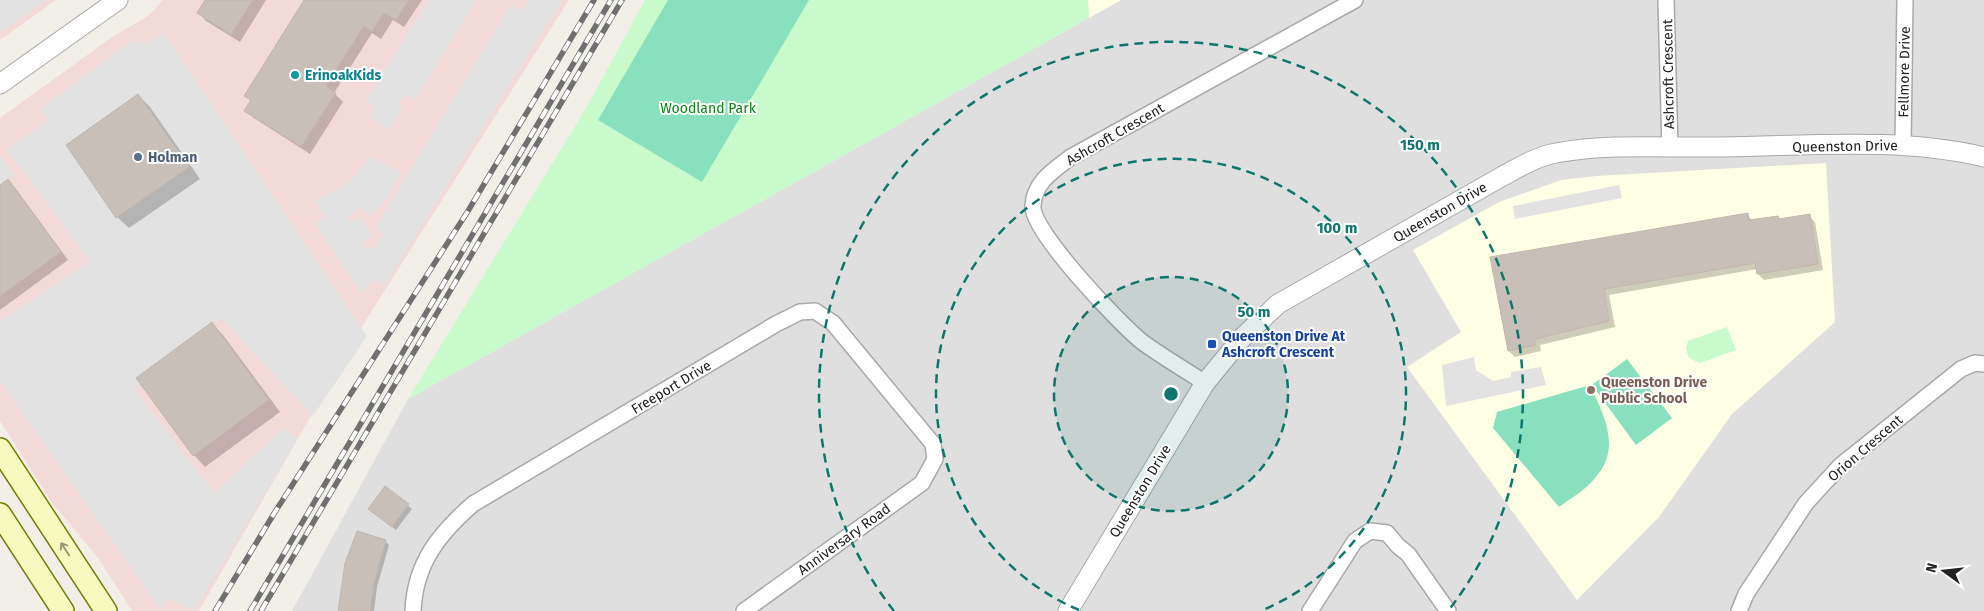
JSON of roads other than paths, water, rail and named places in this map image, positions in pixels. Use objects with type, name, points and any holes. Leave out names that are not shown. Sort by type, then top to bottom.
[{"type":"main road","points":[[0,449],[106,611]]},
{"type":"main road","points":[[0,514],[63,611]]},
{"type":"street","points":[[0,84],[118,0]]},
{"type":"street","name":"Ashcroft Crescent","points":[[1204,383],[1141,341],[1098,296],[1051,244],[1039,226],[1032,207],[1035,198],[1043,178],[1071,157],[1355,0]]},
{"type":"street","name":"Ashcroft Crescent","points":[[1666,0],[1670,148]]},
{"type":"street","name":"Fellmore Drive","points":[[1903,145],[1905,0]]},
{"type":"street","name":"Queenston Drive","points":[[1068,611],[1204,383],[1242,338],[1278,304],[1532,161],[1554,153],[1617,146],[1670,148],[1903,145],[1984,157]]},
{"type":"street","name":"Freeport Drive","points":[[413,611],[414,595],[420,572],[427,557],[448,526],[473,504],[800,312],[815,311],[833,324],[933,444],[935,459]]},
{"type":"street","name":"Orion Crescent","points":[[1739,611],[1746,594],[1806,503],[1841,464],[1961,369],[1975,363],[1984,364]]},
{"type":"street","name":"Anniversary Road","points":[[744,611],[922,483],[935,459]]},
{"type":"street","points":[[1310,611],[1355,541],[1370,530],[1387,533],[1408,554],[1448,611]]},
{"type":"railway","points":[[215,611],[275,512],[468,211],[594,0]]},
{"type":"railway","points":[[250,611],[611,0]]},
{"type":"railway","points":[[261,611],[622,0]]},
{"type":"place","name":"ErinoakKids","points":[[295,75]]},
{"type":"place","name":"Holman","points":[[138,157]]},
{"type":"place","name":"Queenston Drive At Ashcroft Crescent","points":[[1212,344]]},
{"type":"place","name":"Queenston Drive Public School","points":[[1591,390]]},
{"type":"park label","name":"Woodland Park","points":[[708,108]]}]
